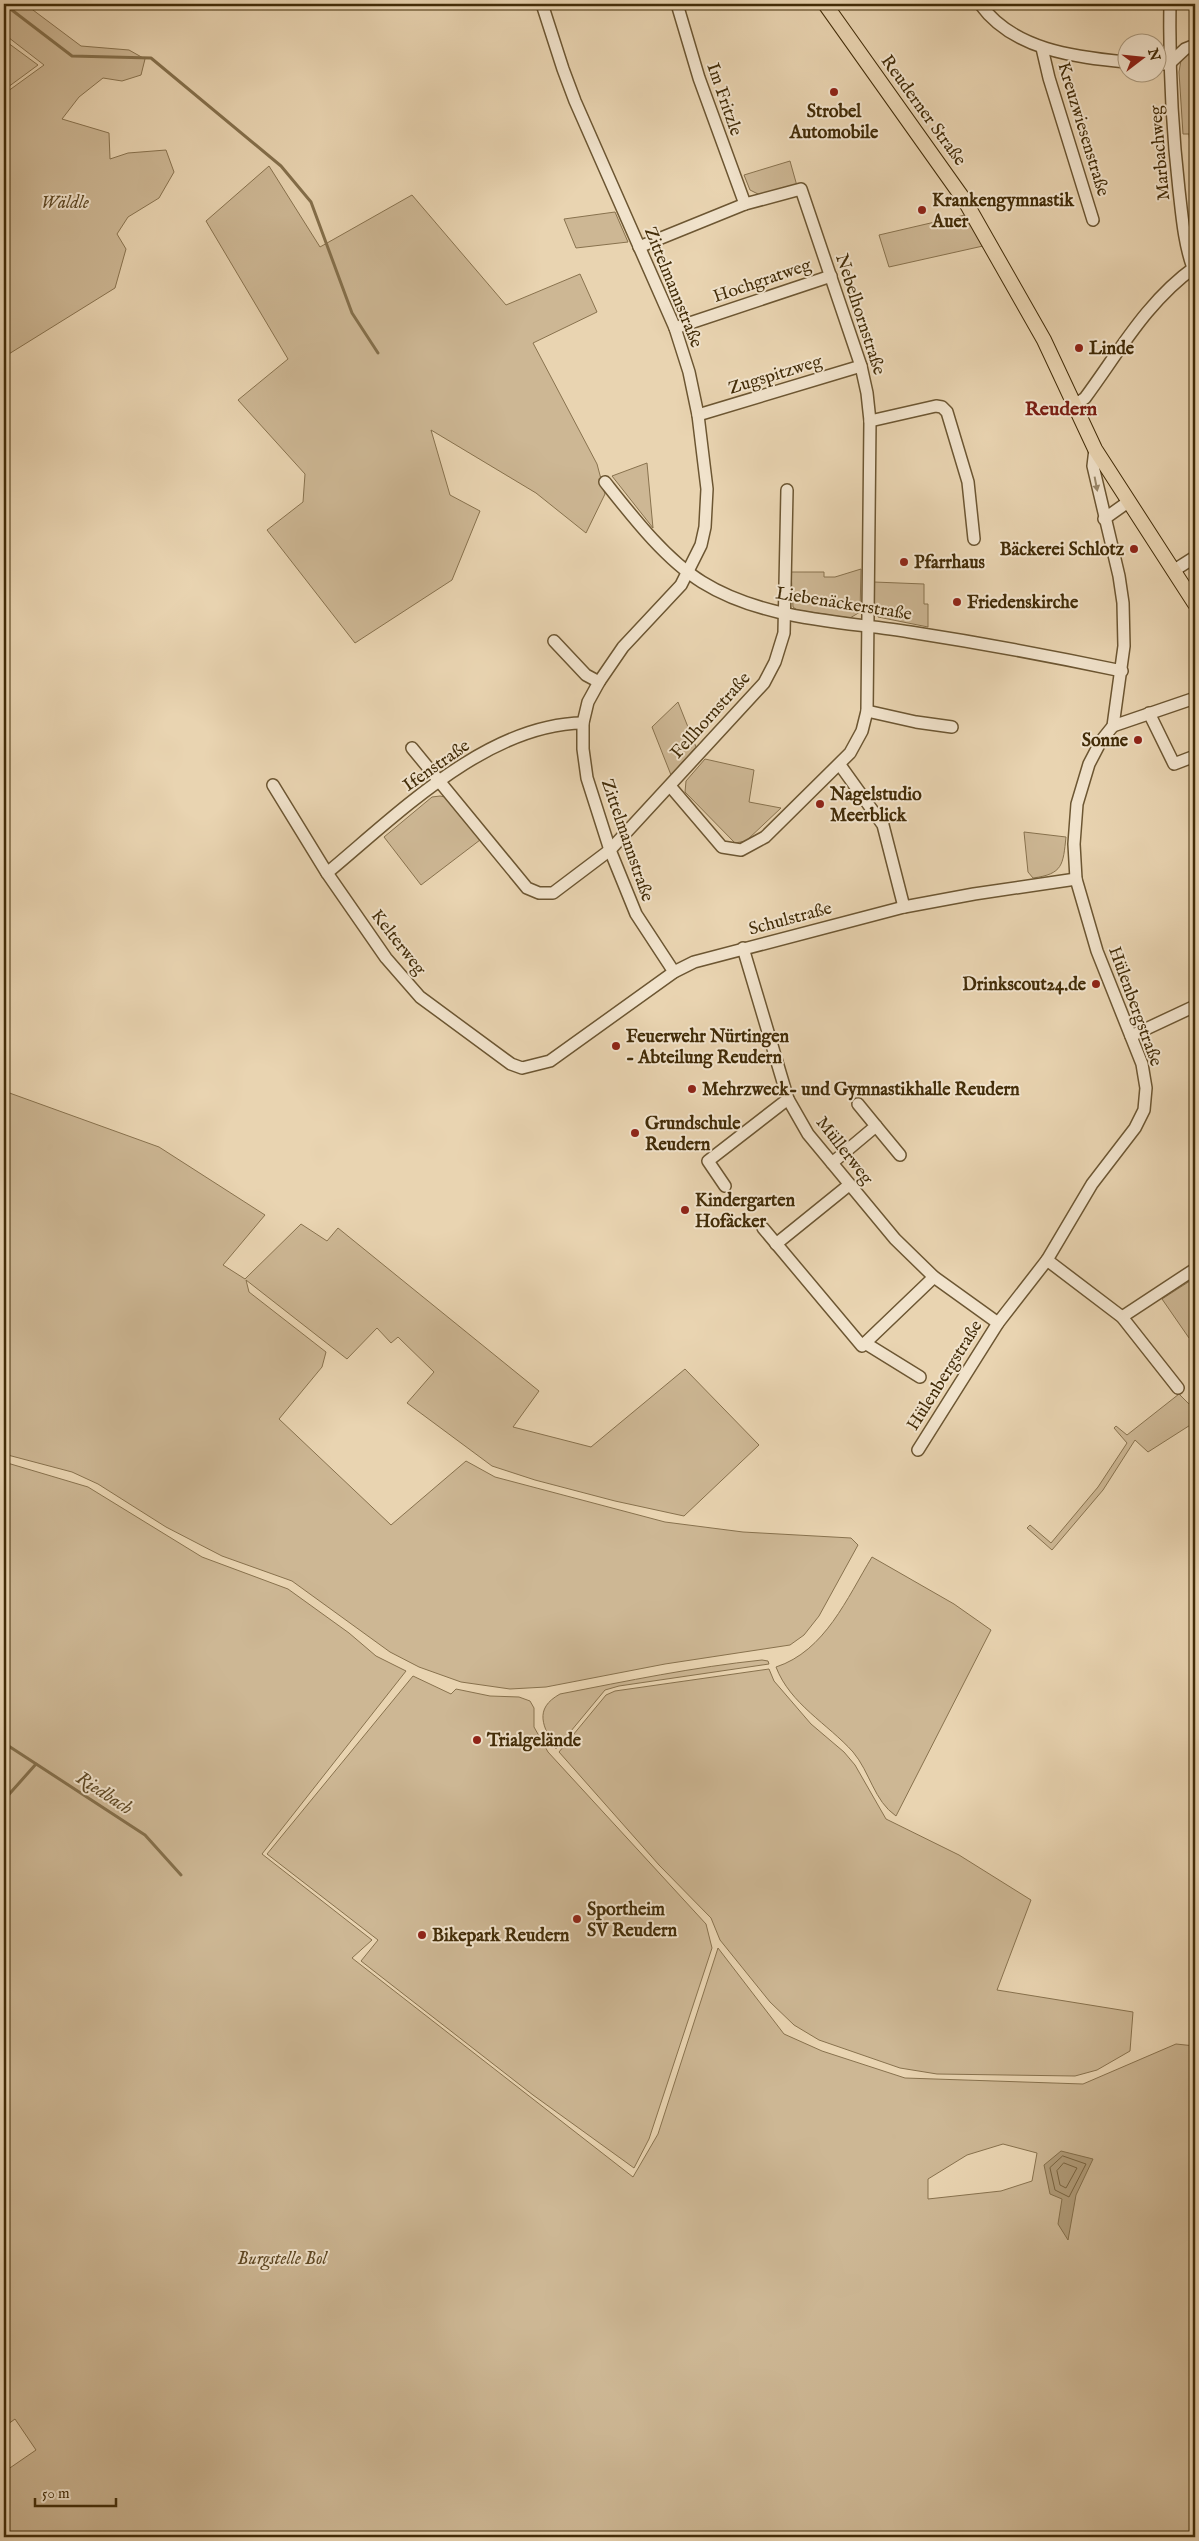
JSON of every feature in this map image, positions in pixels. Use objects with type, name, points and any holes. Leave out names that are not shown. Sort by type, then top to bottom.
[{"type":"main road","name":"Reuderner Straße","points":[[825,4],[965,202],[1044,340],[1095,449],[1195,604]]},
{"type":"street","name":"Zittelmannstraße","points":[[542,4],[566,77],[676,328],[689,372],[698,415],[708,489],[705,527],[701,545],[681,585],[623,647],[599,682],[588,702],[583,723],[583,749],[587,778],[610,850],[636,914],[674,972]]},
{"type":"street","name":"Im Fritzle","points":[[677,4],[698,78],[745,204]]},
{"type":"street","name":"Marbachweg","points":[[1170,4],[1169,64],[1178,179],[1186,242],[1194,267]]},
{"type":"street","points":[[985,6],[1012,33],[1042,48],[1073,56],[1116,61]]},
{"type":"street","points":[[1169,64],[1186,49],[1195,45]]},
{"type":"street","name":"Kreuzwiesenstraße","points":[[1042,48],[1049,78],[1093,220]]},
{"type":"street","name":"Nebelhornstraße","points":[[639,247],[745,204],[801,189],[861,366],[868,394],[870,421],[867,711],[862,731],[840,765],[765,836],[741,850],[722,847],[670,786]]},
{"type":"street","points":[[1074,405],[1085,398],[1145,314],[1194,267]]},
{"type":"street","name":"Hochgratweg","points":[[676,328],[831,276]]},
{"type":"street","name":"Zugspitzweg","points":[[698,415],[861,366]]},
{"type":"street","points":[[870,421],[936,406],[942,407],[947,412],[968,482],[974,539]]},
{"type":"street","name":"Hülenbergstraße","points":[[918,1450],[998,1323],[1047,1260],[1092,1184],[1135,1128],[1144,1110],[1146,1088],[1142,1064],[1097,951],[1076,879],[1074,844],[1077,804],[1089,764],[1101,741],[1113,726],[1124,646],[1123,603],[1093,466],[1095,449]]},
{"type":"street","name":"Liebenäckerstraße","points":[[605,482],[640,525],[688,572],[726,595],[786,614],[1010,647],[1122,671]]},
{"type":"street","name":"Fellhornstraße","points":[[412,748],[527,888],[539,893],[553,893],[610,850],[764,683],[774,662],[784,632],[786,614],[787,490]]},
{"type":"street","points":[[1104,519],[1128,502]]},
{"type":"street","points":[[1173,571],[1195,556]]},
{"type":"street","points":[[554,641],[586,675],[599,682]]},
{"type":"street","points":[[1113,726],[1195,698]]},
{"type":"street","points":[[867,711],[916,722],[952,727]]},
{"type":"street","points":[[1149,713],[1174,764],[1195,756]]},
{"type":"street","name":"Ifenstraße","points":[[327,873],[438,782],[503,742],[523,733],[568,723],[583,723]]},
{"type":"street","points":[[840,765],[883,825],[904,908]]},
{"type":"street","name":"Kelterweg","points":[[273,785],[327,873],[386,958],[420,997],[511,1064],[522,1068],[542,1065]]},
{"type":"street","name":"Schulstraße","points":[[542,1065],[674,972],[694,962],[904,908],[974,894],[1076,879]]},
{"type":"street","name":"Müllerweg","points":[[743,948],[788,1100],[808,1134],[894,1239],[934,1277],[998,1323]]},
{"type":"street","points":[[1131,1036],[1195,1006]]},
{"type":"street","points":[[725,1186],[708,1160],[788,1100]]},
{"type":"street","points":[[858,1104],[900,1156]]},
{"type":"street","points":[[832,1163],[876,1126]]},
{"type":"street","points":[[776,1244],[849,1185]]},
{"type":"street","points":[[763,1228],[862,1346],[934,1277]]},
{"type":"street","points":[[1047,1260],[1122,1317],[1178,1388]]},
{"type":"street","points":[[1122,1317],[1195,1269]]},
{"type":"street","points":[[866,1343],[920,1377]]},
{"type":"green space","name":"Wäldle","points":[[4,4],[25,4],[81,46],[129,50],[145,59],[141,75],[122,81],[103,78],[79,97],[62,119],[109,133],[110,159],[128,153],[166,150],[174,172],[159,198],[128,217],[117,234],[126,249],[115,288],[4,357],[4,94],[44,65],[4,34]]},
{"type":"green space","points":[[4,40],[38,65],[4,90]]},
{"type":"green space","points":[[1195,50],[1195,181],[1192,144],[1190,144],[1189,134],[1183,134],[1179,72],[1181,60]]},
{"type":"green space","points":[[790,161],[797,186],[760,195],[750,190],[744,175]]},
{"type":"green space","points":[[269,166],[320,247],[412,195],[506,305],[580,274],[597,312],[533,343],[597,464],[605,494],[586,533],[536,493],[431,430],[450,495],[480,511],[452,580],[355,643],[267,530],[303,502],[305,474],[238,400],[288,359],[206,221]]},
{"type":"green space","points":[[615,212],[628,242],[576,248],[564,219]]},
{"type":"green space","points":[[965,215],[983,246],[889,267],[879,235]]},
{"type":"green space","points":[[647,463],[653,528],[612,476]]},
{"type":"green space","points":[[861,569],[860,612],[850,618],[797,610],[793,607],[791,572],[824,572],[824,577],[835,577]]},
{"type":"green space","points":[[874,582],[924,584],[924,604],[928,604],[928,627],[878,617],[874,607]]},
{"type":"green space","points":[[678,702],[696,747],[671,775],[652,727]]},
{"type":"green space","points":[[705,759],[754,770],[749,802],[781,808],[746,841],[735,843],[685,792],[686,781]]},
{"type":"green space","points":[[432,797],[445,797],[480,840],[421,885],[384,837]]},
{"type":"green space","points":[[1024,832],[1066,837],[1064,855],[1056,871],[1033,878],[1028,872]]},
{"type":"green space","points":[[4,1091],[159,1147],[265,1215],[223,1265],[245,1279],[301,1224],[327,1241],[338,1228],[539,1391],[513,1427],[591,1447],[685,1369],[759,1445],[684,1516],[615,1501],[535,1480],[492,1466],[407,1403],[434,1372],[398,1337],[391,1343],[377,1328],[347,1359],[246,1280],[249,1292],[326,1352],[322,1367],[279,1419],[391,1525],[466,1461],[495,1477],[665,1522],[743,1532],[851,1538],[858,1545],[819,1616],[804,1635],[790,1645],[665,1664],[546,1687],[510,1689],[461,1682],[419,1667],[390,1652],[292,1581],[222,1556],[166,1527],[98,1484],[72,1472],[4,1454]]},
{"type":"green space","points":[[1193,1279],[1195,1283],[1195,1333],[1189,1338],[1162,1299]]},
{"type":"green space","points":[[1179,1394],[1195,1410],[1195,1422],[1148,1452],[1135,1440],[1103,1490],[1052,1550],[1027,1528],[1030,1525],[1051,1543],[1098,1487],[1127,1443],[1114,1428],[1116,1426],[1127,1435]]},
{"type":"green space","name":"Burgstelle Bol","points":[[4,1462],[88,1487],[202,1557],[288,1589],[349,1633],[376,1656],[406,1671],[262,1854],[372,1940],[352,1958],[633,2177],[658,2134],[718,1948],[784,2034],[822,2051],[905,2078],[1083,2084],[1176,2044],[1195,2046],[1195,2537],[4,2537],[4,2472],[36,2450],[15,2419],[4,2427]],"holes":[[[1003,2144],[1037,2153],[1032,2181],[1001,2191],[928,2199],[928,2179],[967,2155]]]},
{"type":"green space","points":[[872,1557],[954,1604],[991,1630],[896,1816],[882,1802],[853,1752],[790,1692],[776,1667],[808,1649],[821,1636],[844,1606]]},
{"type":"green space","points":[[762,1660],[768,1661],[769,1664],[619,1686],[605,1690],[556,1749],[544,1726],[543,1712],[546,1706],[560,1694],[686,1670]]},
{"type":"green space","points":[[769,1669],[774,1681],[811,1724],[844,1752],[855,1765],[886,1819],[959,1855],[1031,1900],[997,1990],[1133,2012],[1130,2051],[1097,2070],[1075,2076],[937,2074],[900,2068],[819,2040],[794,2025],[770,2002],[720,1940],[711,1918],[659,1865],[559,1752],[606,1695],[615,1691]]},
{"type":"green space","points":[[413,1676],[451,1694],[456,1689],[490,1696],[519,1697],[530,1701],[534,1708],[534,1727],[548,1752],[706,1924],[712,1948],[649,2139],[634,2168],[533,2095],[361,1961],[378,1940],[267,1854]]},
{"type":"water","points":[[1061,2151],[1093,2159],[1076,2195],[1068,2240],[1058,2224],[1062,2199],[1050,2194],[1044,2165]]},
{"type":"waterway","points":[[4,4],[72,56],[151,58],[281,166],[311,202],[352,313],[378,353]]},
{"type":"waterway","name":"Riedbach","points":[[4,1743],[145,1835],[181,1875]]},
{"type":"waterway","points":[[4,1800],[36,1764]]},
{"type":"place","name":"Strobel Automobile","points":[[834,92]]},
{"type":"place","name":"Krankengymnastik Auer","points":[[922,210]]},
{"type":"place","name":"Linde","points":[[1079,348]]},
{"type":"place","name":"Bäckerei Schlotz","points":[[1134,549]]},
{"type":"place","name":"Pfarrhaus","points":[[904,562]]},
{"type":"place","name":"Friedenskirche","points":[[957,602]]},
{"type":"place","name":"Sonne","points":[[1138,740]]},
{"type":"place","name":"Nagelstudio Meerblick","points":[[820,804]]},
{"type":"place","name":"Drinkscout24.de","points":[[1096,984]]},
{"type":"place","name":"Feuerwehr Nürtingen - Abteilung Reudern","points":[[616,1046]]},
{"type":"place","name":"Mehrzweck- und Gymnastikhalle Reudern","points":[[692,1089]]},
{"type":"place","name":"Grundschule Reudern","points":[[635,1133]]},
{"type":"place","name":"Kindergarten Hofäcker","points":[[685,1210]]},
{"type":"place","name":"Trialgelände","points":[[477,1740]]},
{"type":"place","name":"Sportheim SV Reudern","points":[[577,1919]]},
{"type":"place","name":"Bikepark Reudern","points":[[422,1935]]},
{"type":"district","name":"Reudern","points":[[1061,408]]}]
